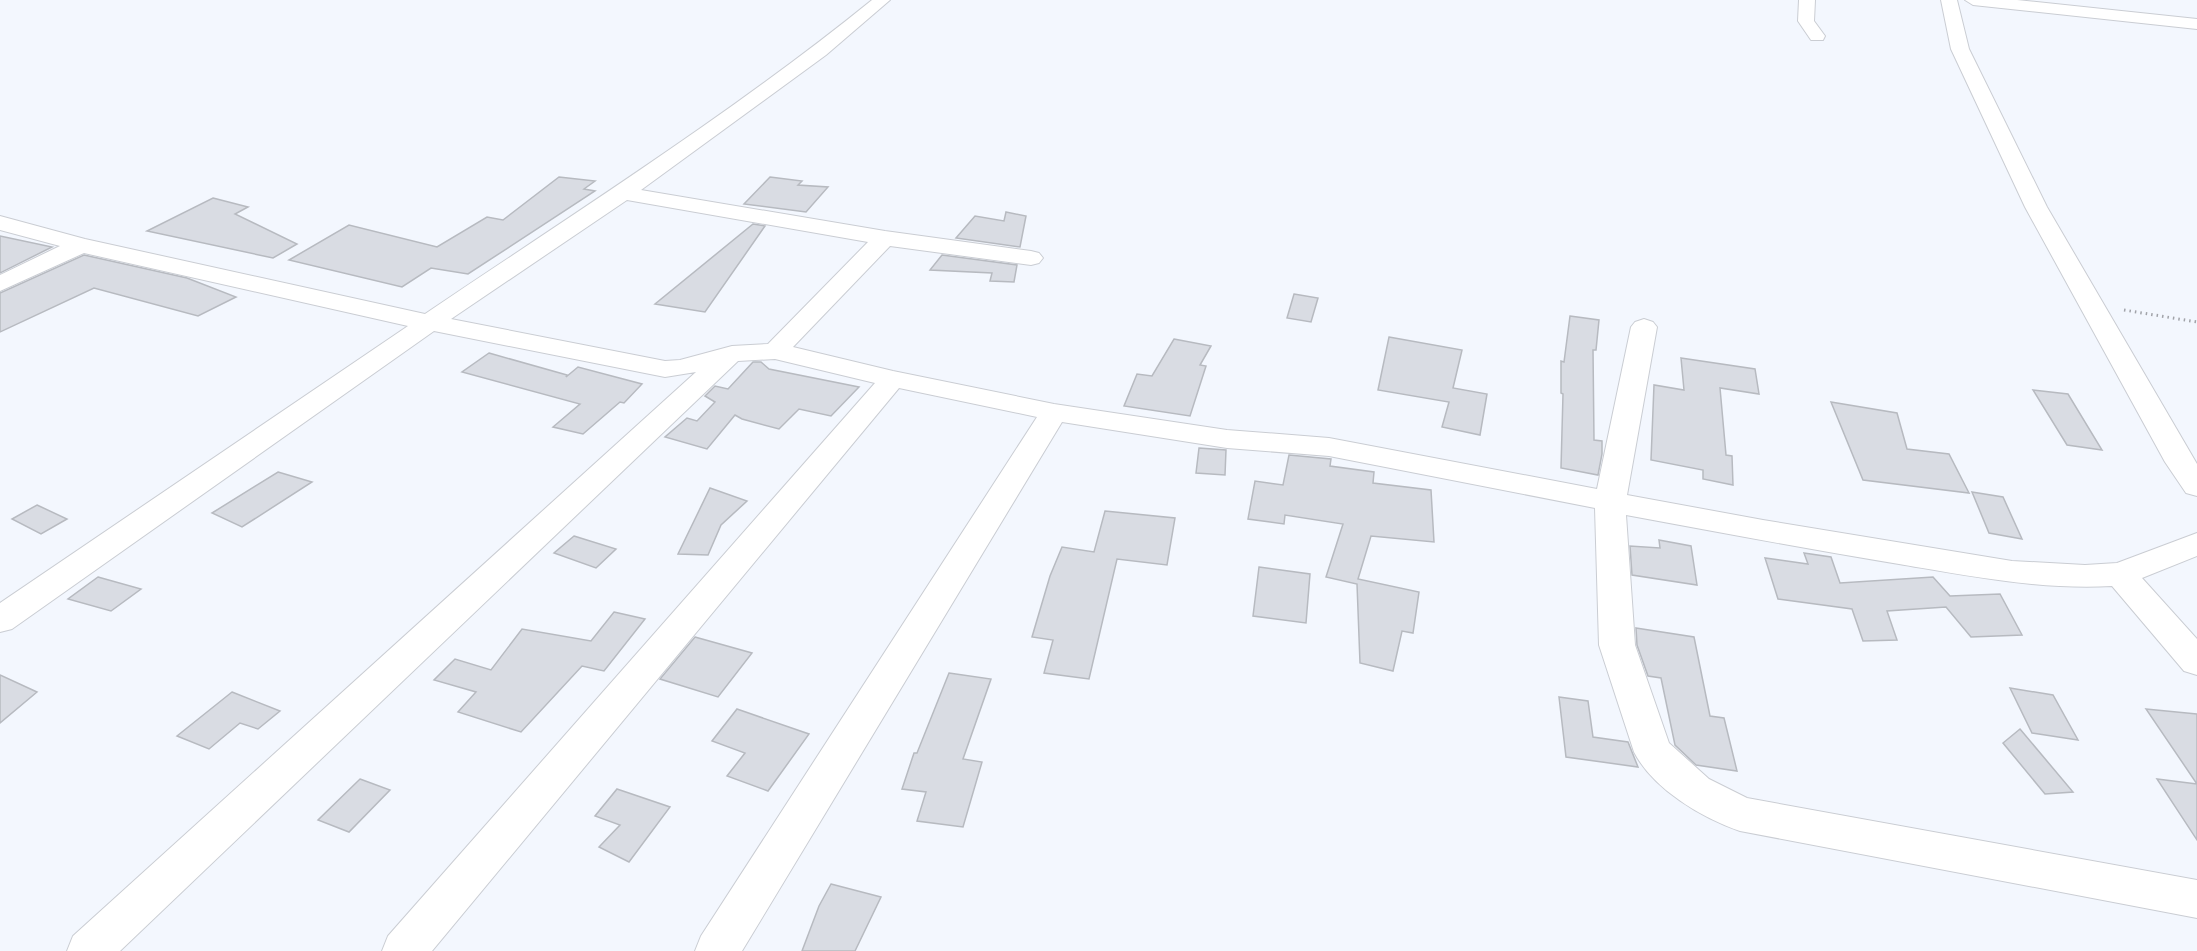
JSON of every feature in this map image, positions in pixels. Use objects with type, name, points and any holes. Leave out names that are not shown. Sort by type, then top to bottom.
[{"type":"street","points":[[0,620],[520,260],[623,193],[820,51],[882,0]]},
{"type":"street","points":[[1807,0],[1806,21],[1816,36]]},
{"type":"street","points":[[1949,0],[1960,49],[2036,207],[2180,462],[2197,486]]},
{"type":"street","points":[[1973,0],[2079,6],[2197,24]]},
{"type":"street","points":[[623,193],[885,238],[1031,258]]},
{"type":"street","points":[[0,223],[81,245],[430,323],[665,369],[681,368],[732,354],[775,351],[893,379],[1054,412],[1227,440],[1329,447],[1610,503],[2012,572],[2085,576],[2120,574],[2197,543]]},
{"type":"street","points":[[775,351],[885,238]]},
{"type":"street","points":[[0,284],[81,245]]},
{"type":"street","points":[[1644,327],[1610,503],[1617,645],[1653,752],[1695,790],[1740,814],[2197,899]]},
{"type":"street","points":[[89,951],[732,354]]},
{"type":"street","points":[[404,951],[893,379]]},
{"type":"street","points":[[717,951],[1054,412]]},
{"type":"street","points":[[2120,574],[2197,663]]},
{"type":"path","points":[[2091,305],[2197,322]]},
{"type":"building","points":[[559,177],[595,181],[584,189],[595,191],[468,274],[431,268],[402,287],[289,260],[349,225],[437,247],[487,217],[503,220]]},
{"type":"building","points":[[770,177],[802,181],[798,185],[828,187],[806,212],[744,204]]},
{"type":"building","points":[[213,198],[248,207],[235,214],[297,244],[273,258],[147,231]]},
{"type":"building","points":[[1006,212],[1026,216],[1020,247],[956,238],[975,216],[1004,221]]},
{"type":"building","points":[[753,224],[765,226],[705,312],[655,304]]},
{"type":"building","points":[[0,236],[52,247],[0,273]]},
{"type":"building","points":[[84,255],[187,278],[236,297],[198,316],[94,288],[0,332],[0,293]]},
{"type":"building","points":[[942,255],[1017,265],[1014,282],[990,281],[992,273],[930,270]]},
{"type":"building","points":[[1294,294],[1318,298],[1311,322],[1287,318]]},
{"type":"building","points":[[1570,316],[1599,320],[1596,350],[1593,350],[1594,440],[1602,441],[1598,475],[1561,468],[1563,394],[1561,393],[1561,361],[1564,362]]},
{"type":"building","points":[[1389,337],[1462,350],[1453,388],[1487,394],[1480,435],[1442,427],[1449,402],[1378,390]]},
{"type":"building","points":[[1174,339],[1211,346],[1200,365],[1206,366],[1190,416],[1124,406],[1137,374],[1152,376]]},
{"type":"building","points":[[489,353],[567,375],[566,377],[578,367],[642,384],[624,403],[620,402],[583,434],[553,427],[580,404],[462,372]]},
{"type":"building","points":[[1681,358],[1755,369],[1759,394],[1720,388],[1726,455],[1732,456],[1733,485],[1703,479],[1703,470],[1651,460],[1654,385],[1684,390]]},
{"type":"building","points":[[753,362],[761,362],[769,369],[859,387],[831,416],[799,409],[779,429],[735,415],[707,449],[665,437],[687,418],[697,421],[715,402],[705,396],[715,386],[728,389]]},
{"type":"building","points":[[2033,390],[2068,394],[2102,450],[2067,445]]},
{"type":"building","points":[[1831,402],[1897,413],[1907,449],[1949,454],[1969,493],[1863,480]]},
{"type":"building","points":[[1199,448],[1226,450],[1225,475],[1196,473]]},
{"type":"building","points":[[1289,455],[1331,459],[1330,466],[1374,472],[1373,483],[1431,490],[1434,542],[1371,536],[1358,579],[1419,592],[1413,633],[1402,631],[1393,671],[1360,663],[1357,584],[1326,577],[1343,524],[1285,515],[1284,524],[1248,519],[1255,481],[1283,485]]},
{"type":"building","points":[[278,472],[312,482],[242,527],[212,513]]},
{"type":"building","points":[[710,488],[747,501],[721,525],[708,555],[678,554]]},
{"type":"building","points":[[1972,492],[2003,497],[2022,539],[1989,533]]},
{"type":"building","points":[[37,505],[67,519],[41,534],[12,519]]},
{"type":"building","points":[[1105,511],[1175,518],[1167,565],[1117,559],[1089,679],[1044,673],[1053,640],[1032,637],[1050,576],[1062,547],[1094,552]]},
{"type":"building","points":[[574,536],[616,549],[596,568],[554,553]]},
{"type":"building","points":[[1659,540],[1691,546],[1697,585],[1632,575],[1630,546],[1660,548]]},
{"type":"building","points":[[1804,553],[1831,557],[1840,583],[1933,577],[1950,596],[2000,594],[2022,635],[1971,637],[1946,607],[1887,611],[1897,640],[1863,641],[1852,609],[1778,599],[1765,558],[1808,564]]},
{"type":"building","points":[[1259,567],[1310,574],[1306,623],[1253,616]]},
{"type":"building","points":[[98,577],[141,589],[111,611],[68,599]]},
{"type":"building","points":[[614,612],[645,619],[604,671],[582,666],[521,732],[458,712],[476,692],[434,680],[455,659],[491,670],[522,629],[591,641]]},
{"type":"building","points":[[1636,628],[1694,637],[1710,716],[1724,718],[1737,771],[1696,765],[1675,745],[1661,678],[1648,676],[1637,645]]},
{"type":"building","points":[[695,637],[752,653],[718,697],[660,679]]},
{"type":"building","points":[[949,673],[991,679],[963,759],[982,762],[963,827],[917,821],[926,792],[902,789],[914,753],[917,753]]},
{"type":"building","points":[[0,675],[37,692],[0,723]]},
{"type":"building","points":[[2010,688],[2053,695],[2078,740],[2032,733]]},
{"type":"building","points":[[232,692],[280,711],[258,729],[240,723],[209,749],[177,736]]},
{"type":"building","points":[[1559,697],[1588,701],[1593,737],[1628,742],[1638,767],[1566,757]]},
{"type":"building","points":[[737,709],[809,734],[768,791],[727,776],[745,753],[712,741]]},
{"type":"building","points":[[2146,709],[2197,714],[2197,784]]},
{"type":"building","points":[[2020,729],[2073,792],[2045,794],[2003,743]]},
{"type":"building","points":[[360,779],[390,790],[349,832],[318,820]]},
{"type":"building","points":[[2157,779],[2197,784],[2197,840]]},
{"type":"building","points":[[617,789],[670,807],[629,862],[599,847],[620,825],[595,816]]},
{"type":"building","points":[[831,884],[881,897],[855,951],[802,951],[819,906]]}]
